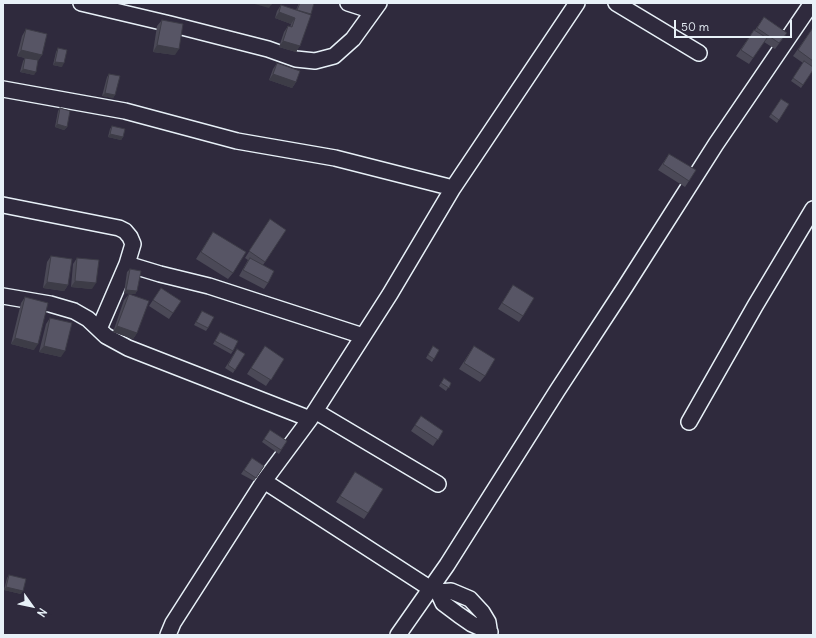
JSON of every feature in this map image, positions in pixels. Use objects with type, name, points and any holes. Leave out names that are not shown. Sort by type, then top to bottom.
[{"type":"street","points":[[81,3],[268,49],[296,59],[315,61],[334,56],[353,39],[376,7],[348,3]]},
{"type":"street","points":[[168,635],[173,623],[264,481],[312,415],[390,294],[453,188],[577,3]]},
{"type":"street","points":[[616,3],[699,53]]},
{"type":"street","points":[[398,635],[434,591],[557,391],[716,144],[812,3]]},
{"type":"street","points":[[3,89],[125,111],[237,141],[335,158],[453,188]]},
{"type":"street","points":[[3,205],[92,222],[125,231],[130,237],[133,244],[127,264],[99,330]]},
{"type":"street","points":[[689,422],[813,209]]},
{"type":"street","points":[[127,264],[209,286],[363,336]]},
{"type":"street","points":[[3,296],[50,304],[74,311],[88,318],[106,336],[128,348],[312,415],[438,484]]},
{"type":"street","points":[[264,481],[434,591],[443,603],[472,624],[490,633]]},
{"type":"building","points":[[300,3],[314,3],[311,14],[297,10]]},
{"type":"building","points":[[281,5],[311,15],[300,46],[283,41],[288,26],[292,27],[295,18],[279,12]]},
{"type":"building","points":[[764,17],[787,33],[779,43],[757,28]]},
{"type":"building","points":[[162,20],[183,24],[179,49],[157,45]]},
{"type":"building","points":[[26,29],[47,34],[42,55],[21,50]]},
{"type":"building","points":[[812,29],[813,30],[813,61],[798,50]]},
{"type":"building","points":[[754,30],[767,38],[753,58],[741,50]]},
{"type":"building","points":[[58,48],[67,50],[64,63],[55,62]]},
{"type":"building","points":[[25,58],[38,60],[36,72],[23,69]]},
{"type":"building","points":[[804,61],[813,67],[813,70],[803,85],[793,78]]},
{"type":"building","points":[[277,63],[300,71],[296,82],[273,74]]},
{"type":"building","points":[[109,74],[120,76],[115,95],[105,93]]},
{"type":"building","points":[[781,99],[789,104],[779,120],[771,114]]},
{"type":"building","points":[[60,108],[70,111],[67,127],[57,124]]},
{"type":"building","points":[[112,126],[125,129],[123,137],[110,134]]},
{"type":"building","points":[[669,154],[696,170],[689,181],[663,164]]},
{"type":"building","points":[[270,219],[286,230],[265,262],[249,251]]},
{"type":"building","points":[[213,232],[246,252],[233,273],[201,252]]},
{"type":"building","points":[[51,256],[72,259],[68,285],[47,282]]},
{"type":"building","points":[[77,258],[99,260],[96,283],[75,281]]},
{"type":"building","points":[[250,258],[274,271],[268,283],[243,270]]},
{"type":"building","points":[[130,269],[141,271],[137,291],[126,290]]},
{"type":"building","points":[[513,285],[534,298],[523,316],[502,303]]},
{"type":"building","points":[[161,288],[181,301],[173,313],[153,300]]},
{"type":"building","points":[[129,294],[149,301],[137,333],[117,326]]},
{"type":"building","points":[[25,297],[48,303],[38,344],[15,338]]},
{"type":"building","points":[[202,311],[214,317],[208,328],[196,322]]},
{"type":"building","points":[[50,318],[72,323],[65,351],[44,346]]},
{"type":"building","points":[[220,332],[238,341],[233,351],[215,341]]},
{"type":"building","points":[[265,346],[284,359],[271,380],[251,368]]},
{"type":"building","points":[[433,346],[439,350],[434,359],[428,355]]},
{"type":"building","points":[[474,346],[495,359],[485,376],[464,363]]},
{"type":"building","points":[[237,349],[245,354],[235,370],[228,365]]},
{"type":"building","points":[[444,378],[451,383],[449,388],[441,383]]},
{"type":"building","points":[[421,416],[443,431],[438,440],[415,425]]},
{"type":"building","points":[[270,430],[287,441],[281,450],[264,439]]},
{"type":"building","points":[[252,458],[264,466],[256,478],[244,470]]},
{"type":"building","points":[[355,472],[383,489],[368,513],[340,496]]},
{"type":"building","points":[[9,575],[26,579],[23,591],[6,587]]}]
